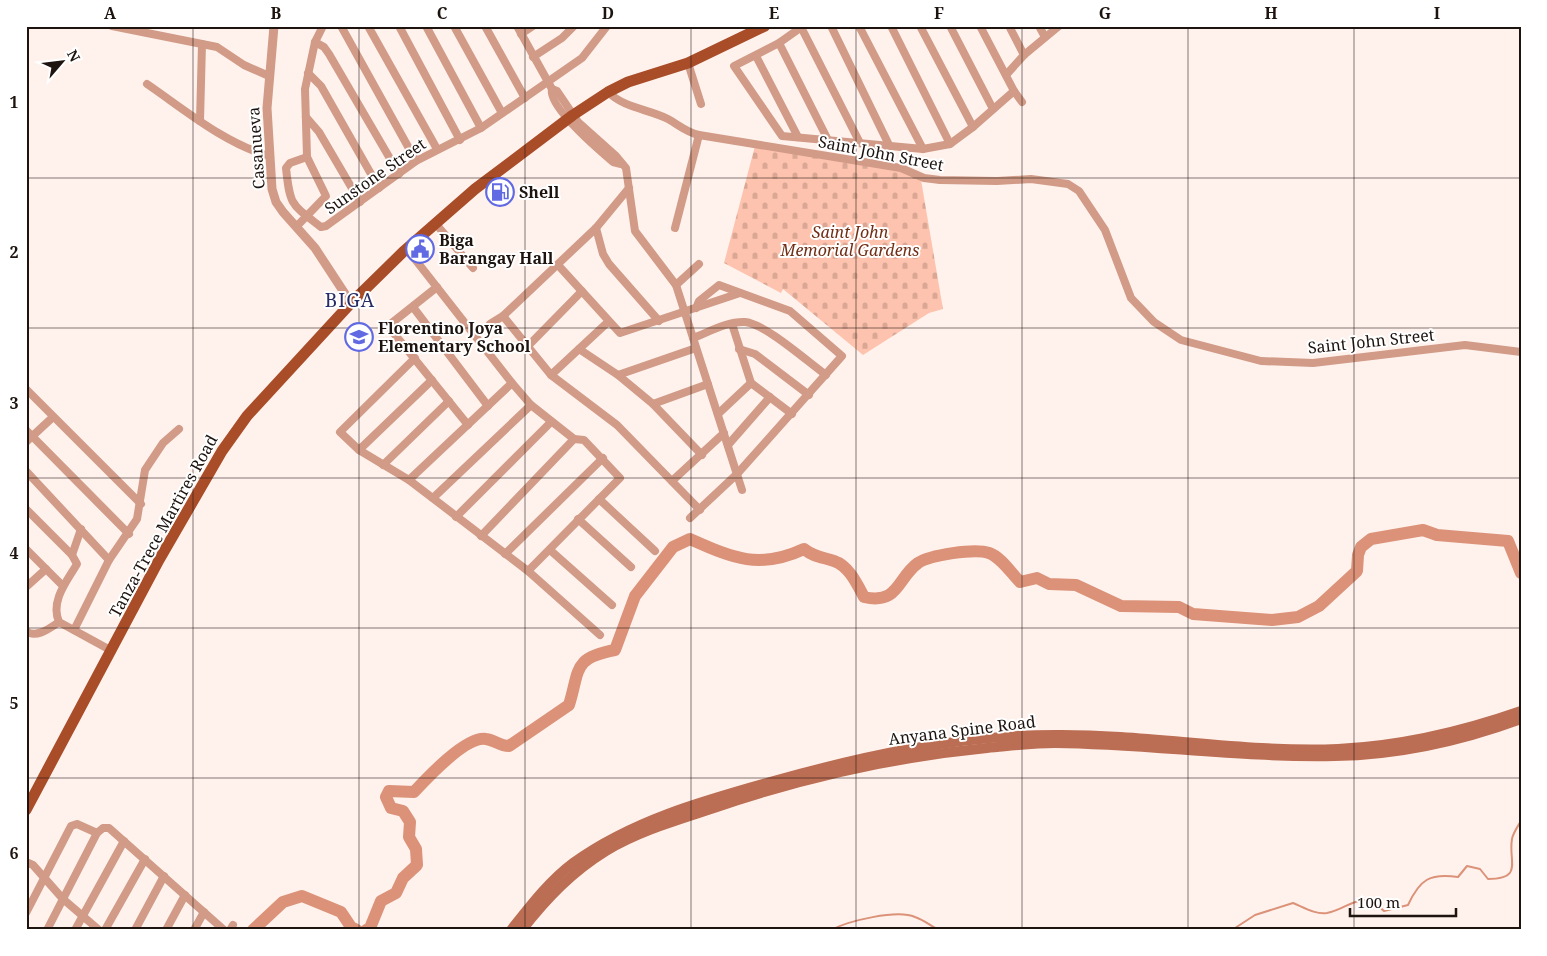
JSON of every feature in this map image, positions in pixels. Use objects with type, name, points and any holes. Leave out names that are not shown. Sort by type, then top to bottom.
[{"type":"main road","name":"Tanza-Trece Martires Road","points":[[26,810],[159,560],[222,451],[247,416],[351,303],[405,250],[476,189],[570,116],[628,82],[688,63],[765,26]]},
{"type":"main road","name":"Anyana Spine Road","points":[[511,930],[556,878],[573,864],[628,830],[736,791],[831,765],[934,745],[1054,735],[1285,749],[1337,749],[1380,746],[1460,731],[1521,712]]},
{"type":"main road","name":"Anyana Spine Road","points":[[522,930],[562,883],[616,846],[673,821],[748,796],[834,773],[927,755],[1053,743],[1283,756],[1355,755],[1425,747],[1521,719]]},
{"type":"street","points":[[112,26],[217,47],[244,65],[269,76]]},
{"type":"street","name":"Casanueva","points":[[274,26],[267,108],[272,189],[276,202],[315,248],[351,303]]},
{"type":"street","points":[[297,226],[326,196],[307,157],[304,89],[315,42],[323,26]]},
{"type":"street","points":[[341,26],[416,162]]},
{"type":"street","points":[[368,26],[437,149]]},
{"type":"street","points":[[399,26],[460,140]]},
{"type":"street","points":[[426,26],[481,128]]},
{"type":"street","points":[[454,26],[502,113]]},
{"type":"street","points":[[484,26],[525,98]]},
{"type":"street","points":[[517,26],[550,86],[551,94],[596,148],[613,162],[621,164],[626,168],[630,207],[637,236],[676,285],[742,490]]},
{"type":"street","points":[[521,34],[533,26]]},
{"type":"street","points":[[533,57],[562,38],[574,26]]},
{"type":"street","name":"Sunstone Street","points":[[307,216],[321,227],[326,226],[416,162],[437,149],[460,140],[525,98],[550,86],[582,58],[607,26]]},
{"type":"street","points":[[831,26],[889,145]]},
{"type":"street","points":[[859,26],[923,149]]},
{"type":"street","points":[[891,26],[950,144]]},
{"type":"street","points":[[920,26],[973,127]]},
{"type":"street","points":[[950,26],[993,109]]},
{"type":"street","points":[[980,26],[1014,91],[1022,102]]},
{"type":"street","points":[[1009,26],[1024,55]]},
{"type":"street","points":[[1040,26],[1045,37]]},
{"type":"street","points":[[1006,76],[1024,55],[1060,26]]},
{"type":"street","points":[[860,143],[802,27],[779,43],[734,66],[782,136],[923,149],[950,144],[973,127],[1014,91]]},
{"type":"street","points":[[315,42],[324,47],[329,54],[399,174]]},
{"type":"street","points":[[779,43],[828,140]]},
{"type":"street","points":[[200,121],[202,44]]},
{"type":"street","points":[[756,56],[798,137]]},
{"type":"street","points":[[688,63],[701,104]]},
{"type":"street","points":[[308,73],[321,86],[379,188]]},
{"type":"street","points":[[148,84],[200,121],[250,150],[269,156]]},
{"type":"street","name":"Saint John Street","points":[[608,92],[617,101],[659,115],[682,129],[699,135],[901,168],[924,178],[997,181],[1031,178],[1068,184],[1079,191],[1105,230],[1131,298],[1154,322],[1181,340],[1261,361],[1313,363],[1465,345],[1521,352]]},
{"type":"street","points":[[306,118],[319,132],[360,202]]},
{"type":"street","points":[[675,228],[699,135]]},
{"type":"street","points":[[307,157],[290,163],[286,168],[289,196],[292,204],[307,216]]},
{"type":"street","points":[[490,324],[502,316],[596,228],[629,188]]},
{"type":"street","points":[[436,224],[473,268]]},
{"type":"street","points":[[596,228],[603,254],[609,264],[659,321]]},
{"type":"street","points":[[405,250],[416,266],[422,268],[531,405],[574,439],[584,440],[620,478],[578,518],[550,550],[528,571]]},
{"type":"street","points":[[676,285],[699,264]]},
{"type":"street","points":[[558,265],[620,333],[740,293]]},
{"type":"street","points":[[690,518],[737,474],[842,356],[790,311],[718,285],[699,301],[696,308]]},
{"type":"street","points":[[437,288],[388,326],[468,425]]},
{"type":"street","points":[[527,348],[582,291]]},
{"type":"street","points":[[413,307],[488,406]]},
{"type":"street","points":[[502,316],[551,375],[618,425],[700,510]]},
{"type":"street","points":[[551,375],[608,322]]},
{"type":"street","points":[[693,338],[732,324],[745,322],[760,326],[826,375]]},
{"type":"street","points":[[732,324],[751,383],[792,414]]},
{"type":"street","points":[[618,374],[696,348]]},
{"type":"street","points":[[579,349],[618,374],[653,404],[702,455]]},
{"type":"street","points":[[740,349],[755,354],[809,395]]},
{"type":"street","points":[[414,358],[340,432],[359,450],[409,480],[528,571],[600,635]]},
{"type":"street","points":[[359,450],[432,380]]},
{"type":"street","points":[[409,480],[512,383]]},
{"type":"street","points":[[718,414],[751,383]]},
{"type":"street","points":[[653,404],[708,384]]},
{"type":"street","points":[[26,389],[141,504]]},
{"type":"street","points":[[728,445],[770,397]]},
{"type":"street","points":[[383,465],[449,401]]},
{"type":"street","points":[[433,498],[531,405]]},
{"type":"street","points":[[26,442],[53,417]]},
{"type":"street","points":[[456,517],[551,422]]},
{"type":"street","points":[[74,630],[109,560],[129,534],[137,519],[146,470],[167,437],[179,429]]},
{"type":"street","points":[[26,430],[129,534]]},
{"type":"street","points":[[672,481],[724,433]]},
{"type":"street","points":[[481,536],[574,439]]},
{"type":"street","points":[[505,554],[603,458]]},
{"type":"street","points":[[26,471],[109,560]]},
{"type":"street","points":[[598,499],[655,551]]},
{"type":"street","points":[[26,509],[72,555],[77,564],[63,586],[55,608],[58,622]]},
{"type":"street","points":[[578,518],[631,567]]},
{"type":"street","points":[[72,555],[81,529]]},
{"type":"street","points":[[26,549],[63,586]]},
{"type":"street","points":[[550,550],[612,605]]},
{"type":"street","points":[[26,587],[46,569]]},
{"type":"street","points":[[58,622],[112,651]]},
{"type":"street","points":[[26,630],[34,634],[41,633],[58,622]]},
{"type":"street","points":[[26,913],[44,876],[74,824],[97,833]]},
{"type":"street","points":[[47,930],[97,833],[104,828],[110,828],[224,930]]},
{"type":"street","points":[[75,930],[124,841]]},
{"type":"street","points":[[105,930],[145,859]]},
{"type":"street","points":[[26,862],[33,865],[36,870]]},
{"type":"street","points":[[26,867],[36,870],[44,876],[63,899],[99,930]]},
{"type":"street","points":[[135,930],[164,876]]},
{"type":"street","points":[[166,930],[185,895]]},
{"type":"street","points":[[194,930],[204,912]]},
{"type":"green space","name":"Saint John Memorial Gardens","points":[[755,146],[899,169],[921,180],[943,309],[929,313],[863,355],[783,289],[781,293],[724,263]]},
{"type":"waterway","points":[[366,930],[370,928],[381,901],[396,893],[403,878],[417,865],[416,849],[409,837],[410,822],[403,811],[391,808],[386,797],[389,791],[414,792],[447,759],[468,744],[486,739],[509,746],[569,705],[580,667],[591,657],[615,650],[635,596],[673,547],[690,539],[720,552],[746,559],[773,559],[804,549],[839,563],[852,576],[864,597],[876,598],[891,594],[911,569],[924,560],[953,553],[974,551],[989,553],[998,558],[1020,582],[1037,578],[1049,584],[1076,585],[1121,606],[1179,607],[1193,614],[1272,620],[1298,617],[1319,606],[1357,571],[1358,555],[1361,547],[1371,539],[1423,530],[1437,535],[1508,541],[1521,573]]},
{"type":"waterway","points":[[1232,930],[1255,915],[1293,903],[1318,913],[1335,911],[1362,900],[1376,904],[1384,911],[1408,905],[1417,889],[1427,880],[1440,876],[1458,877],[1467,866],[1480,869],[1488,879],[1506,876],[1512,867],[1511,847],[1513,837],[1521,821]]},
{"type":"waterway","points":[[253,930],[283,902],[302,896],[341,912],[351,927],[357,930]]},
{"type":"waterway","points":[[831,930],[860,920],[897,914],[915,917],[939,930]]},
{"type":"waterway","points":[[1080,930],[1090,930]]},
{"type":"place","name":"Shell","points":[[500,192]]},
{"type":"place","name":"Biga Barangay Hall","points":[[420,249]]},
{"type":"place","name":"Florentino Joya Elementary School","points":[[359,337]]},
{"type":"district","name":"BIGA","points":[[350,300]]}]
